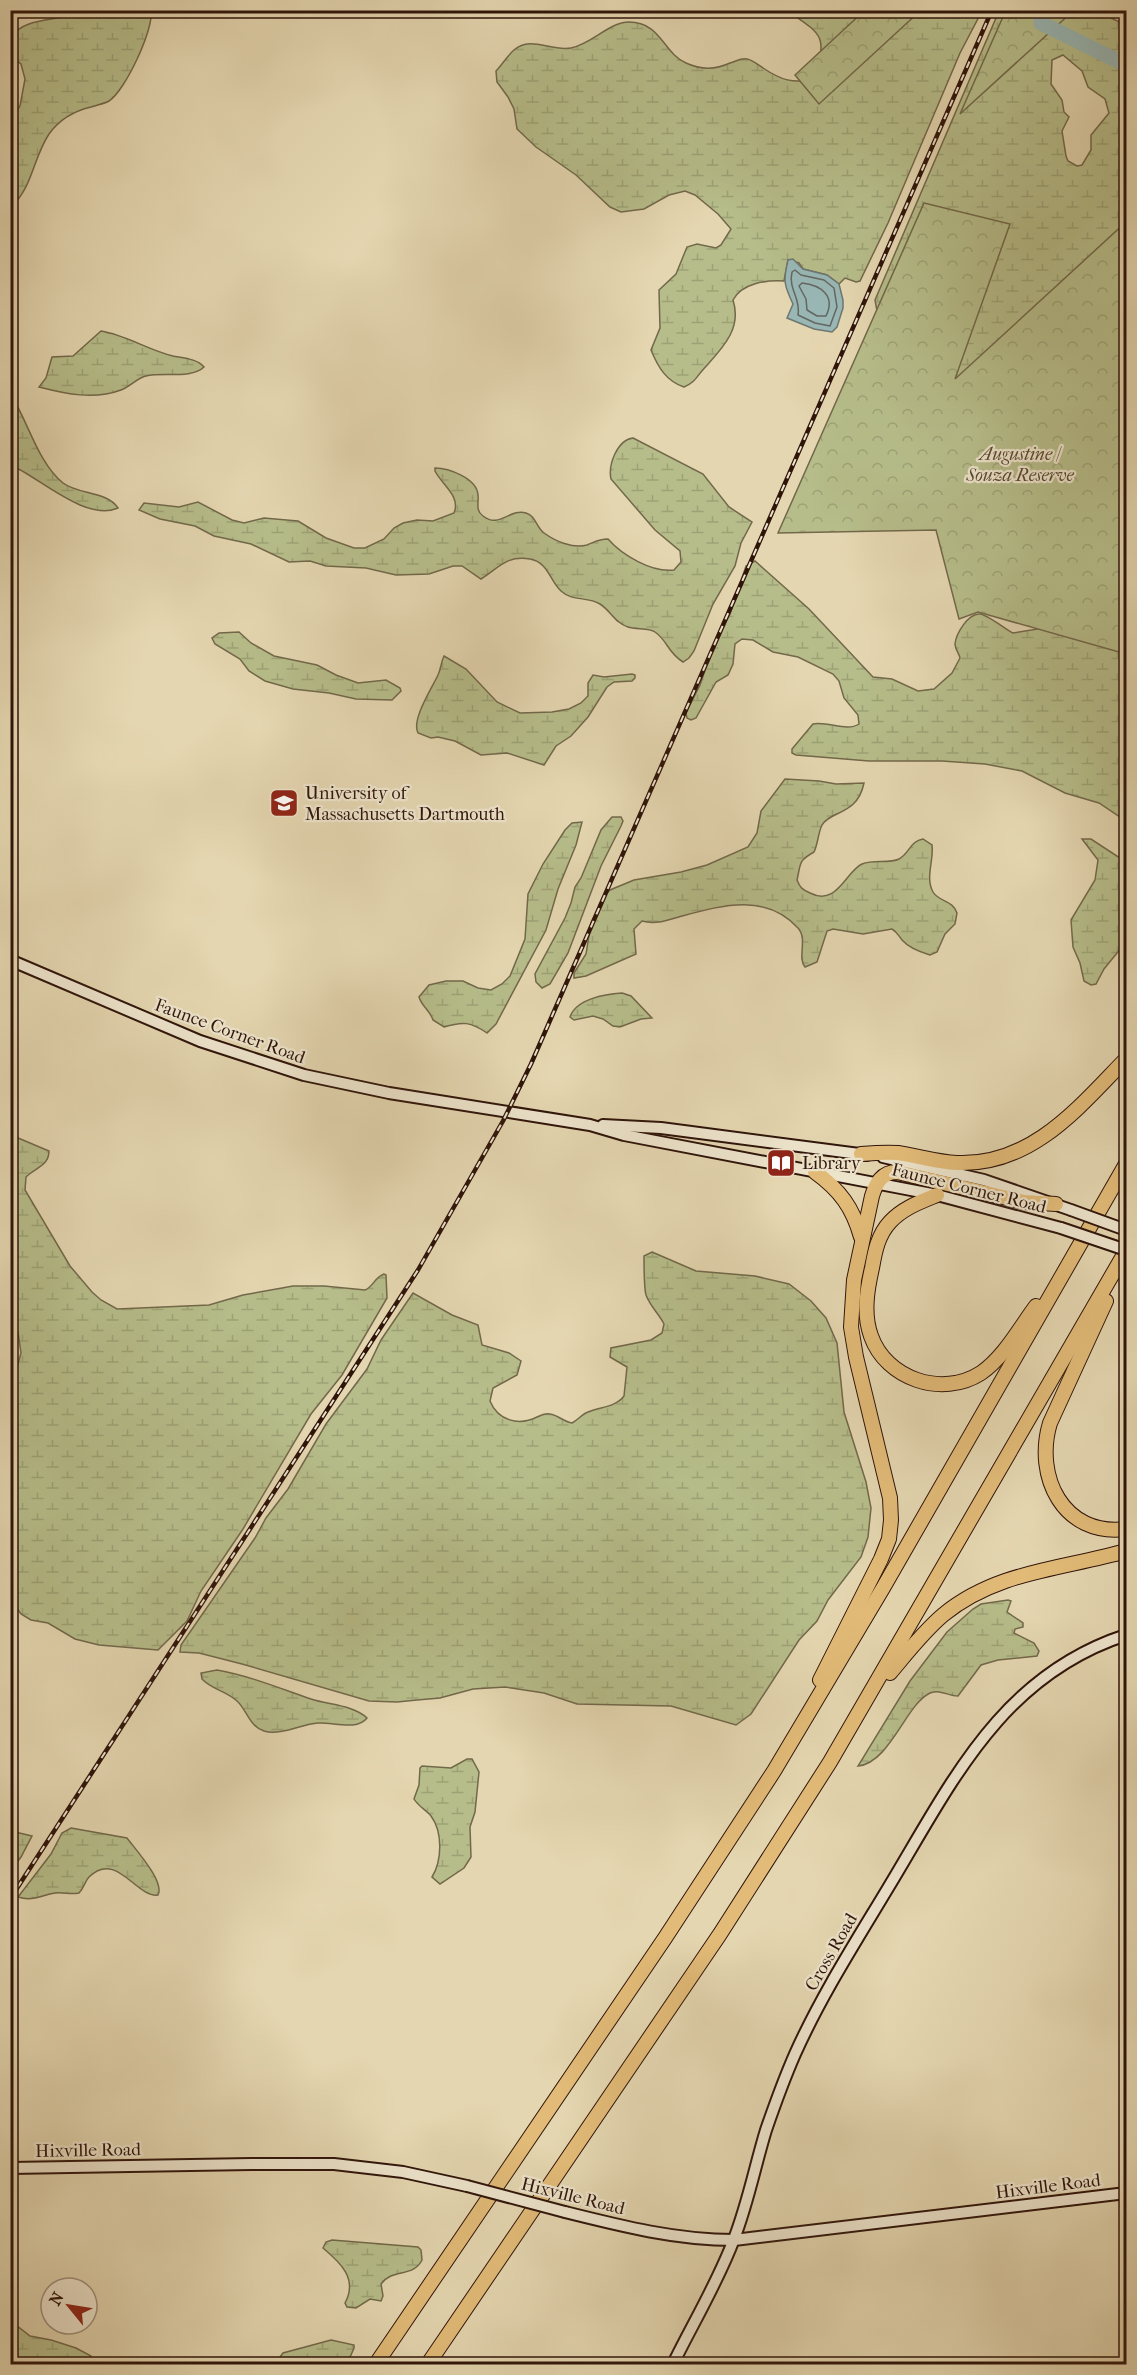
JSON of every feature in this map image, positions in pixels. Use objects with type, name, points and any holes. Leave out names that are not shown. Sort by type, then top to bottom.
[{"type":"highway","points":[[861,1154],[896,1153],[964,1163],[1011,1154],[1040,1140],[1056,1128],[1126,1059]]},
{"type":"highway","points":[[376,2364],[686,1907],[796,1734],[901,1558],[1126,1164]]},
{"type":"highway","points":[[815,1172],[836,1189],[846,1201],[854,1215],[862,1241]]},
{"type":"highway","points":[[796,1734],[827,1664],[881,1559],[890,1530],[890,1498],[856,1357],[851,1326],[854,1280],[872,1196],[877,1183],[887,1174],[897,1172],[1024,1202],[1056,1204]]},
{"type":"highway","points":[[937,1195],[903,1210],[886,1226],[876,1247],[868,1292],[868,1325],[874,1344],[885,1360],[908,1377],[934,1384],[951,1384],[970,1379],[986,1370],[1007,1346],[1070,1262]]},
{"type":"highway","points":[[1124,1254],[1103,1311],[1050,1423],[1045,1460],[1053,1491],[1071,1513],[1085,1522],[1102,1528],[1126,1529]]},
{"type":"highway","points":[[428,2364],[725,1926],[830,1762],[1124,1254]]},
{"type":"highway","points":[[865,1702],[934,1623],[974,1594],[1008,1579],[1126,1551]]},
{"type":"street","name":"Faunce Corner Road","points":[[10,960],[200,1041],[304,1075],[389,1093],[590,1125],[624,1136],[937,1195],[1061,1228],[1124,1254]]},
{"type":"street","name":"Faunce Corner Road","points":[[590,1125],[626,1125],[708,1134],[861,1154],[953,1172],[1056,1204],[1126,1230]]},
{"type":"street","points":[[708,1134],[708,1151]]},
{"type":"street","name":"Cross Road","points":[[673,2364],[734,2240],[780,2091],[813,2016],[972,1750],[999,1718],[1029,1690],[1069,1661],[1110,1640],[1126,1635]]},
{"type":"street","name":"Hixville Road","points":[[10,2168],[334,2164],[396,2171],[467,2186],[664,2235],[734,2240],[1126,2193]]},
{"type":"green space","points":[[865,10],[920,11],[819,104],[795,75]]},
{"type":"green space","points":[[1006,10],[1073,11],[960,114]]},
{"type":"green space","points":[[81,11],[151,11],[151,20],[137,59],[116,95],[107,102],[73,114],[53,129],[39,153],[24,191],[11,207],[11,120],[20,106],[25,79],[21,64],[11,56],[11,39],[17,30],[34,22],[65,17]]},
{"type":"green space","points":[[788,11],[982,11],[960,53],[888,223],[860,281],[845,278],[839,284],[827,275],[803,269],[799,263],[788,260],[784,281],[755,284],[737,294],[733,300],[735,321],[728,340],[695,379],[684,387],[663,373],[651,350],[660,328],[659,290],[676,274],[687,247],[697,244],[716,248],[721,245],[731,229],[718,214],[695,195],[685,191],[669,195],[644,209],[621,212],[610,207],[576,175],[536,147],[517,129],[514,109],[497,82],[496,71],[511,52],[521,46],[534,44],[571,48],[579,46],[614,26],[629,22],[640,23],[648,27],[678,58],[692,65],[713,68],[747,59],[787,80],[814,79],[820,54],[819,38],[809,26]]},
{"type":"green space","points":[[999,11],[1096,11],[1126,25],[1126,821],[1099,803],[1065,793],[1022,771],[985,764],[942,761],[869,761],[796,755],[792,753],[792,749],[813,724],[854,726],[859,724],[858,715],[844,698],[839,681],[833,674],[798,657],[773,652],[753,640],[742,639],[735,644],[733,664],[728,675],[716,682],[696,718],[691,720],[687,718],[686,713],[700,685],[714,644],[730,614],[746,566],[755,561],[809,609],[873,677],[892,679],[918,691],[934,689],[952,673],[960,658],[955,646],[956,640],[963,625],[971,617],[980,614],[1013,633],[1050,627],[948,376],[877,311],[875,300]],"holes":[[[1063,55],[1082,71],[1088,87],[1105,99],[1109,113],[1091,135],[1091,150],[1082,165],[1077,166],[1068,161],[1066,156],[1062,131],[1069,117],[1064,112],[1062,100],[1051,84],[1052,60]]]},
{"type":"green space","name":"Augustine / Souza Reserve","points":[[924,203],[1010,224],[955,379],[1126,222],[1126,654],[978,612],[959,619],[936,530],[778,533]]},
{"type":"green space","points":[[101,331],[194,361],[204,367],[192,373],[146,376],[121,390],[101,395],[70,394],[39,387],[46,378],[52,357],[73,356]]},
{"type":"green space","points":[[15,402],[41,456],[55,475],[70,487],[107,499],[118,508],[105,511],[78,504],[11,465],[11,406]]},
{"type":"green space","points":[[633,438],[703,474],[729,507],[752,522],[741,543],[735,566],[713,604],[694,651],[683,662],[652,630],[624,625],[600,604],[575,598],[561,591],[541,564],[530,559],[509,561],[481,579],[462,566],[453,566],[429,574],[396,575],[366,568],[326,566],[310,561],[289,562],[251,544],[214,536],[195,526],[160,519],[139,510],[144,503],[179,507],[198,502],[232,520],[244,523],[264,518],[298,521],[326,538],[354,548],[365,548],[384,539],[394,528],[403,523],[417,520],[433,521],[454,513],[453,496],[435,471],[435,468],[441,468],[461,475],[473,484],[478,495],[479,511],[489,519],[499,519],[520,512],[526,513],[544,533],[559,541],[582,546],[608,539],[638,562],[656,569],[674,570],[681,562],[680,551],[655,530],[611,479],[612,460],[618,448],[622,443]]},
{"type":"green space","points":[[239,632],[251,643],[274,656],[317,665],[358,683],[386,680],[400,688],[401,691],[392,700],[356,699],[293,689],[265,681],[249,671],[240,659],[215,644],[212,638],[219,633]]},
{"type":"green space","points":[[444,656],[466,669],[497,702],[520,713],[552,712],[569,709],[581,703],[588,696],[588,683],[593,675],[604,677],[632,674],[635,678],[632,681],[614,682],[607,687],[588,717],[571,736],[556,746],[544,765],[507,753],[481,755],[455,741],[438,737],[431,738],[418,733],[417,720],[439,673]]},
{"type":"green space","points":[[785,779],[836,784],[864,783],[861,794],[850,807],[826,820],[822,825],[814,852],[801,863],[797,880],[808,892],[819,896],[827,895],[834,892],[862,864],[899,859],[919,840],[923,839],[932,845],[931,887],[936,895],[952,906],[957,913],[955,924],[945,934],[937,952],[930,955],[915,949],[905,943],[892,929],[863,934],[833,929],[827,931],[817,962],[805,967],[802,959],[801,932],[786,917],[758,906],[728,906],[662,921],[642,921],[634,929],[636,954],[586,976],[574,978],[574,973],[586,954],[591,923],[603,897],[610,890],[634,880],[707,865],[748,847],[757,833],[761,811]]},
{"type":"green space","points":[[612,817],[621,817],[623,821],[621,826],[601,866],[568,953],[550,984],[542,988],[536,982],[535,974],[565,918],[575,887],[601,830]]},
{"type":"green space","points":[[582,822],[546,930],[496,1024],[487,1033],[462,1023],[444,1027],[433,1020],[419,997],[429,985],[446,981],[463,981],[478,988],[491,990],[510,976],[525,939],[528,894],[543,864],[565,830],[572,823]]},
{"type":"green space","points":[[1082,839],[1091,839],[1126,862],[1126,942],[1104,969],[1096,984],[1091,985],[1084,981],[1073,947],[1071,920],[1095,880],[1098,860]]},
{"type":"green space","points":[[622,993],[631,996],[652,1018],[641,1019],[620,1027],[593,1016],[574,1020],[570,1017],[578,1006],[585,1002],[600,996]]},
{"type":"green space","points":[[11,1135],[49,1151],[47,1160],[26,1177],[25,1190],[70,1266],[92,1292],[117,1309],[209,1305],[243,1295],[293,1286],[365,1290],[381,1275],[386,1275],[387,1298],[342,1375],[311,1414],[243,1529],[201,1591],[187,1621],[158,1650],[99,1645],[75,1639],[48,1623],[31,1620],[21,1614],[11,1600],[10,1393],[21,1353],[18,1332],[11,1325]]},
{"type":"green space","points":[[652,1252],[696,1271],[755,1276],[789,1284],[811,1301],[826,1318],[837,1343],[844,1412],[866,1482],[871,1508],[868,1537],[861,1557],[828,1600],[817,1621],[799,1640],[751,1714],[736,1725],[671,1706],[577,1704],[544,1693],[505,1687],[473,1689],[440,1698],[397,1702],[369,1701],[242,1664],[199,1653],[180,1652],[181,1645],[288,1489],[326,1424],[367,1369],[381,1340],[413,1293],[452,1315],[478,1325],[482,1345],[509,1353],[521,1361],[517,1375],[493,1388],[490,1401],[498,1413],[516,1421],[530,1420],[543,1414],[550,1414],[572,1423],[586,1413],[612,1405],[624,1396],[627,1367],[610,1357],[611,1348],[651,1340],[662,1333],[664,1324],[645,1292],[644,1256]]},
{"type":"green space","points":[[1011,1601],[1007,1612],[1023,1623],[1023,1627],[1015,1629],[1014,1633],[1034,1643],[1039,1651],[1037,1656],[998,1660],[981,1665],[958,1696],[938,1692],[930,1693],[921,1699],[879,1755],[858,1766],[910,1681],[947,1632],[981,1604]]},
{"type":"green space","points":[[217,1670],[355,1710],[367,1718],[363,1722],[351,1725],[318,1723],[284,1731],[264,1731],[252,1722],[237,1701],[202,1679],[201,1673]]},
{"type":"green space","points":[[467,1759],[472,1759],[479,1772],[475,1812],[470,1827],[471,1857],[464,1868],[440,1884],[432,1877],[438,1863],[440,1846],[438,1830],[431,1816],[414,1799],[419,1785],[420,1768],[422,1766],[451,1768]]},
{"type":"green space","points":[[71,1828],[127,1838],[154,1874],[159,1889],[158,1895],[142,1890],[126,1877],[109,1869],[99,1870],[89,1877],[79,1893],[55,1893],[28,1899],[18,1897],[51,1854],[62,1833]]},
{"type":"green space","points":[[11,1831],[32,1836],[11,1870]]},
{"type":"green space","points":[[332,2240],[418,2247],[421,2250],[422,2260],[413,2269],[391,2276],[381,2284],[383,2296],[381,2301],[370,2299],[356,2308],[347,2307],[345,2303],[350,2286],[346,2272],[323,2248],[326,2242]]},
{"type":"green space","points":[[11,2321],[30,2336],[76,2348],[91,2356],[92,2364],[11,2364]]},
{"type":"green space","points":[[331,2340],[354,2345],[347,2364],[275,2364],[283,2353]]},
{"type":"water","points":[[793,259],[803,269],[827,275],[839,284],[843,308],[837,327],[832,332],[814,329],[787,318],[793,304],[786,287],[785,273],[788,260]]},
{"type":"waterway","points":[[1041,10],[1041,23],[1126,65]]},
{"type":"railway","points":[[10,1899],[418,1270],[503,1121],[531,1064],[992,10]]},
{"type":"place","name":"University of Massachusetts Dartmouth","points":[[284,803]]},
{"type":"place","name":"Library","points":[[781,1163]]}]
